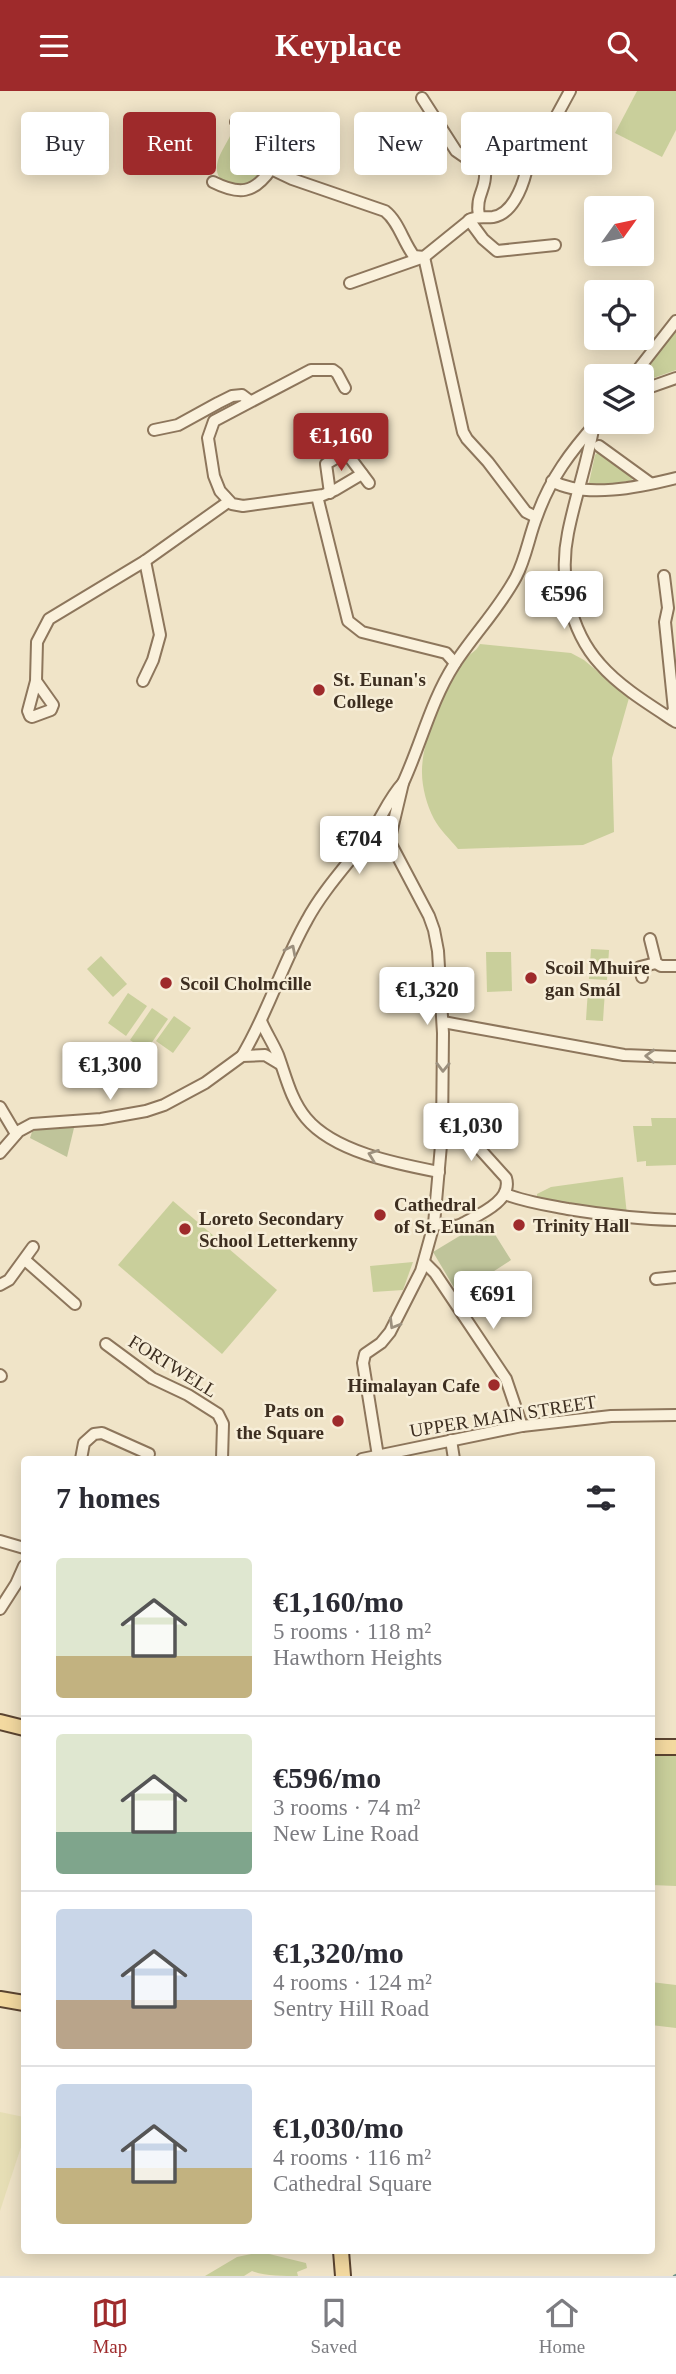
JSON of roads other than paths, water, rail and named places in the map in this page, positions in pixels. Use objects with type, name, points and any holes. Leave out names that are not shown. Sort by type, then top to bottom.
[{"type":"main road","points":[[0,1722],[21,1727]]},
{"type":"main road","points":[[655,1748],[676,1748]]},
{"type":"main road","points":[[0,1999],[21,2002]]},
{"type":"main road","points":[[341,2254],[343,2276]]},
{"type":"street","points":[[350,283],[424,257],[474,218],[494,216],[511,205],[570,91]]},
{"type":"street","points":[[422,98],[456,151],[485,171],[484,187],[474,218],[483,239],[497,251],[555,245]]},
{"type":"street","points":[[213,182],[242,191],[256,186],[266,175]]},
{"type":"street","points":[[284,175],[385,211],[395,220],[403,240],[414,256],[424,257]]},
{"type":"street","points":[[424,257],[467,439],[526,512],[536,517]]},
{"type":"street","points":[[642,364],[676,321]]},
{"type":"street","points":[[330,492],[326,464],[342,448],[365,478],[330,492],[317,496],[243,506],[228,502],[215,482],[209,451],[209,432],[214,421],[311,370],[332,370],[337,373],[345,388]]},
{"type":"street","points":[[654,386],[676,378]]},
{"type":"street","points":[[154,430],[178,425],[232,396],[242,395],[250,401]]},
{"type":"street","points":[[389,842],[403,783],[442,685],[455,663],[506,596],[524,559],[536,517],[552,481],[586,434]]},
{"type":"street","points":[[593,434],[567,536],[565,586],[586,644],[599,663],[614,678],[673,719],[664,576]]},
{"type":"street","points":[[599,446],[650,483]]},
{"type":"street","points":[[574,447],[588,453]]},
{"type":"street","points":[[552,481],[564,487],[603,489],[676,478]]},
{"type":"street","points":[[317,496],[349,623],[362,632],[442,651],[450,655],[455,663]]},
{"type":"street","points":[[36,681],[37,642],[49,619],[145,561],[228,502]]},
{"type":"street","points":[[143,681],[153,660],[160,635],[145,561]]},
{"type":"street","points":[[0,1153],[25,1126],[40,1122],[101,1119],[146,1111],[192,1092],[242,1056],[261,1021],[281,971],[307,918],[370,835],[388,802],[403,783]]},
{"type":"street","points":[[370,835],[382,837],[389,842],[434,930],[443,1022],[442,1134],[434,1224],[424,1262],[398,1320],[385,1338],[365,1354],[363,1363],[378,1456]]},
{"type":"street","points":[[650,939],[656,963]]},
{"type":"street","points":[[642,977],[640,967],[656,963],[661,966],[676,966]]},
{"type":"street","points":[[261,1021],[296,1104],[316,1129],[378,1158],[439,1172]]},
{"type":"street","points":[[443,1022],[624,1055],[676,1057]]},
{"type":"street","points":[[242,1056],[265,1055],[280,1064]]},
{"type":"street","points":[[0,1107],[16,1134]]},
{"type":"street","points":[[434,1224],[462,1224],[505,1194],[507,1187],[506,1178],[469,1137],[442,1134]]},
{"type":"street","points":[[505,1194],[536,1203],[614,1216],[676,1220]]},
{"type":"street","points":[[0,1285],[9,1280],[33,1247]]},
{"type":"street","points":[[25,1260],[75,1304]]},
{"type":"street","points":[[424,1262],[435,1273],[500,1370],[513,1394],[522,1426]]},
{"type":"street","points":[[656,1279],[676,1277]]},
{"type":"street","name":"FORTWELL","points":[[106,1344],[152,1378],[188,1395],[218,1414],[223,1424],[222,1456]]},
{"type":"street","name":"UPPER MAIN STREET","points":[[378,1456],[522,1426],[601,1417],[676,1415]]},
{"type":"street","points":[[82,1456],[84,1443],[94,1434],[102,1433],[149,1454]]},
{"type":"street","points":[[451,1440],[454,1456]]},
{"type":"street","points":[[0,1541],[21,1547]]},
{"type":"street","points":[[0,1609],[21,1573]]},
{"type":"place","name":"St. Eunan's College","points":[[319,690]]},
{"type":"place","name":"Scoil Mhuire gan Smál","points":[[531,978]]},
{"type":"place","name":"Scoil Cholmcille","points":[[166,983]]},
{"type":"place","name":"Cathedral of St. Eunan","points":[[380,1215]]},
{"type":"place","name":"Trinity Hall","points":[[519,1225]]},
{"type":"place","name":"Loreto Secondary School Letterkenny","points":[[185,1229]]},
{"type":"place","name":"Himalayan Cafe","points":[[494,1385]]},
{"type":"place","name":"Pats on the Square","points":[[338,1421]]}]
